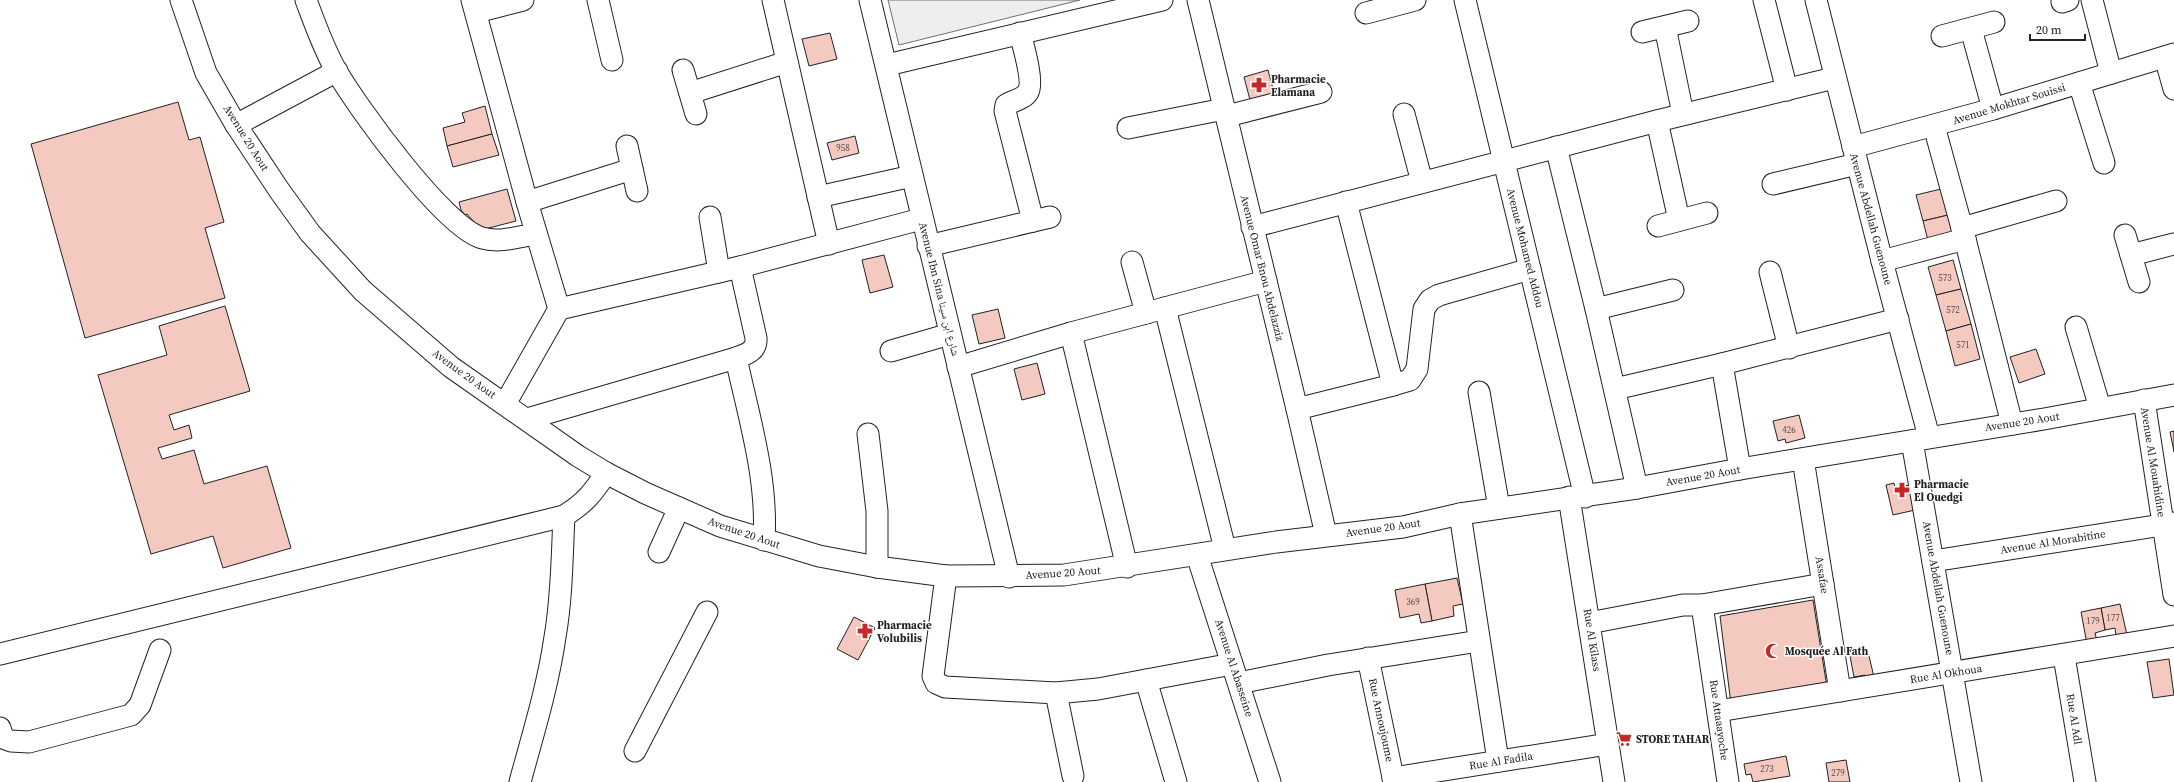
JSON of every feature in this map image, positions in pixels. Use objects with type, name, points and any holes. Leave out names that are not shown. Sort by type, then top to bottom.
[{"type":"street","name":"Avenue 20 Aout","points":[[180,0],[206,73],[236,125],[279,190],[310,233],[363,291],[451,367],[606,473],[720,526],[819,556],[877,567],[946,576],[1009,577],[1064,575],[1127,567],[1225,550],[1326,535],[1403,527],[1460,514],[1637,488],[1740,468],[2012,424],[2174,395]]},
{"type":"street","points":[[306,0],[337,71],[377,131],[422,187],[441,207],[469,231],[481,238],[494,240],[536,234]]},
{"type":"street","points":[[523,0],[474,6],[526,202],[560,309]]},
{"type":"street","points":[[598,0],[612,60]]},
{"type":"street","points":[[772,0],[829,244]]},
{"type":"street","name":"Avenue Ibn Sina شارع ابن سينا","points":[[870,0],[887,65],[921,219],[1009,577]]},
{"type":"street","points":[[887,65],[1162,0]]},
{"type":"street","name":"Avenue Omar Bnou Abdelazziz","points":[[1198,0],[1326,535]]},
{"type":"street","points":[[1366,13],[1415,0]]},
{"type":"street","name":"Avenue Mohamed Addou","points":[[1465,0],[1530,269],[1577,497]]},
{"type":"street","points":[[1764,0],[1787,90]]},
{"type":"street","name":"Avenue Abdellah Guenoune","points":[[1816,0],[1834,78],[1898,320],[1921,439],[1933,560],[1971,782]]},
{"type":"street","points":[[2092,0],[2111,73]]},
{"type":"street","points":[[1642,32],[1688,21]]},
{"type":"street","points":[[1942,36],[1994,22]]},
{"type":"street","points":[[1665,27],[1683,114]]},
{"type":"street","points":[[1970,29],[1993,109]]},
{"type":"street","points":[[928,246],[1042,219],[1005,111],[1006,105],[1025,95],[1030,88],[1028,70],[1020,33]]},
{"type":"street","name":"Avenue Mokhtar Souissi","points":[[1773,184],[1855,156],[1934,126],[2169,55],[2174,89]]},
{"type":"street","points":[[690,93],[787,62]]},
{"type":"street","points":[[683,70],[696,114]]},
{"type":"street","points":[[236,125],[337,71]]},
{"type":"street","points":[[1252,227],[1503,160],[1683,114],[1834,78]]},
{"type":"street","points":[[2080,83],[2106,162]]},
{"type":"street","points":[[1128,128],[1226,112],[1321,92]]},
{"type":"street","points":[[1404,114],[1422,182]]},
{"type":"street","points":[[1657,121],[1679,220]]},
{"type":"street","points":[[1934,126],[1964,234],[2012,424]]},
{"type":"street","points":[[627,146],[638,191]]},
{"type":"street","points":[[1556,147],[1596,309],[1637,488]]},
{"type":"street","points":[[526,202],[632,169]]},
{"type":"street","points":[[818,197],[912,176]]},
{"type":"street","points":[[1882,261],[1964,234],[2056,201]]},
{"type":"street","points":[[1346,202],[1393,385]]},
{"type":"street","points":[[1658,226],[1707,213]]},
{"type":"street","points":[[710,217],[719,272]]},
{"type":"street","points":[[505,404],[560,309],[740,267],[921,219]]},
{"type":"street","points":[[2125,235],[2139,282]]},
{"type":"street","points":[[2131,255],[2174,244]]},
{"type":"street","points":[[1132,262],[1155,310],[1225,550]]},
{"type":"street","points":[[526,419],[736,358],[752,350],[756,343],[753,321],[740,267]]},
{"type":"street","points":[[1297,409],[1410,380],[1417,370],[1424,308],[1430,300],[1439,295],[1530,269]]},
{"type":"street","points":[[1770,272],[1789,348]]},
{"type":"street","points":[[958,367],[1070,333],[1266,281]]},
{"type":"street","points":[[1596,309],[1673,290]]},
{"type":"street","points":[[1615,389],[1789,348],[1898,320]]},
{"type":"street","points":[[2076,327],[2100,408]]},
{"type":"street","points":[[1070,333],[1127,567]]},
{"type":"street","points":[[891,351],[950,334]]},
{"type":"street","points":[[736,358],[762,478],[766,515],[764,540]]},
{"type":"street","points":[[1722,364],[1740,468]]},
{"type":"street","points":[[1479,392],[1499,508]]},
{"type":"street","name":"Avenue Al Mouahidine","points":[[2144,400],[2168,524],[2174,595]]},
{"type":"street","points":[[868,434],[877,511],[877,567]]},
{"type":"street","name":"Assafae","points":[[1803,459],[1840,691]]},
{"type":"street","points":[[0,654],[564,516],[579,507],[590,496],[606,473]]},
{"type":"street","name":"Rue Al Kilass","points":[[1577,497],[1590,623],[1614,782]]},
{"type":"street","points":[[659,552],[679,508]]},
{"type":"street","points":[[1460,514],[1498,761]]},
{"type":"street","points":[[520,782],[537,722],[556,637],[561,591],[564,516]]},
{"type":"street","name":"Avenue Al Morabitine","points":[[1933,560],[2168,524]]},
{"type":"street","name":"Avenue Al Abasseine","points":[[1197,555],[1270,782]]},
{"type":"street","points":[[946,576],[933,676],[936,683],[945,687],[1056,693],[1098,689],[1146,680],[1235,673],[1368,658],[1479,641]]},
{"type":"street","points":[[1590,623],[1683,605],[1702,604],[1823,584]]},
{"type":"street","name":"Rue Attaaayoche","points":[[1702,604],[1728,782]]},
{"type":"street","points":[[635,751],[707,612]]},
{"type":"street","name":"Rue Al Okhoua","points":[[1718,711],[2064,656],[2174,636]]},
{"type":"street","points":[[0,728],[3,738],[11,741],[29,742],[131,715],[140,705],[160,650]]},
{"type":"street","name":"Rue Al Adl","points":[[2064,656],[2085,782]]},
{"type":"street","name":"Rue Annoujoume","points":[[1368,658],[1394,780]]},
{"type":"street","points":[[1146,680],[1176,782]]},
{"type":"street","points":[[1056,693],[1073,776]]},
{"type":"street","name":"Rue Al Fadila","points":[[1394,780],[1498,761],[1608,744]]},
{"type":"shaded area","points":[[888,0],[1080,0],[899,45]]},
{"type":"building","points":[[830,33],[837,59],[809,66],[802,39]]},
{"type":"building","name":"Pharmacie Elamana","points":[[1268,70],[1274,93],[1250,100],[1244,77]]},
{"type":"building","points":[[178,102],[189,140],[200,137],[224,222],[205,228],[225,298],[85,338],[31,144]]},
{"type":"building","points":[[485,106],[492,134],[447,146],[443,128],[465,122],[462,113]]},
{"type":"building","points":[[492,134],[499,155],[453,167],[447,146]]},
{"type":"building","points":[[855,136],[859,153],[832,160],[827,143]]},
{"type":"building","points":[[507,189],[516,221],[481,230],[467,214],[465,215],[461,210],[459,202]]},
{"type":"building","points":[[1941,189],[1948,215],[1923,221],[1916,195]]},
{"type":"building","points":[[1948,215],[1954,238],[1929,244],[1923,221]]},
{"type":"building","points":[[884,255],[893,287],[870,293],[862,260]]},
{"type":"building","points":[[1953,260],[1961,289],[1936,295],[1928,267]]},
{"type":"building","points":[[1961,289],[1971,324],[1946,331],[1936,295]]},
{"type":"building","points":[[225,306],[250,391],[169,415],[174,430],[189,425],[192,438],[158,448],[162,459],[194,450],[204,484],[267,466],[291,548],[223,568],[213,536],[151,554],[98,375],[167,355],[159,326]]},
{"type":"building","points":[[998,309],[1005,338],[979,344],[972,315]]},
{"type":"building","points":[[1971,324],[1980,359],[1955,366],[1946,331]]},
{"type":"building","points":[[2036,349],[2045,374],[2019,383],[2010,357]]},
{"type":"building","points":[[1037,363],[1045,394],[1022,400],[1014,369]]},
{"type":"building","points":[[1799,415],[1805,438],[1786,443],[1785,439],[1778,441],[1773,421]]},
{"type":"building","points":[[2174,431],[2174,452],[2170,432]]},
{"type":"building","points":[[1894,483],[1895,488],[1909,485],[1915,510],[1893,515],[1886,485]]},
{"type":"building","points":[[1457,578],[1463,604],[1453,606],[1454,616],[1432,621],[1425,584]]},
{"type":"building","points":[[1425,584],[1432,621],[1421,623],[1419,614],[1400,618],[1395,590]]},
{"type":"building","name":"Mosquée Al Fath","points":[[1813,600],[1827,687],[1731,704],[1720,616]]},
{"type":"building","points":[[2120,604],[2127,635],[2116,637],[2115,628],[2105,630],[2101,608]]},
{"type":"building","points":[[2101,608],[2105,630],[2095,633],[2097,641],[2087,644],[2081,612]]},
{"type":"building","points":[[854,617],[875,628],[858,660],[837,649]]},
{"type":"building","points":[[1868,652],[1874,677],[1865,679],[1865,675],[1854,677],[1850,656]]},
{"type":"building","points":[[2169,659],[2174,695],[2153,698],[2147,662]]},
{"type":"building","points":[[1786,756],[1790,776],[1753,782],[1751,774],[1746,775],[1744,764]]},
{"type":"building","points":[[1846,760],[1850,782],[1829,782],[1826,763]]},
{"type":"place","name":"Pharmacie Elamana","points":[[1259,85]]},
{"type":"place","name":"Pharmacie El Ouedgi","points":[[1902,490]]},
{"type":"place","name":"Pharmacie Volubilis","points":[[865,631]]},
{"type":"place","name":"Mosquée Al Fath","points":[[1773,651]]},
{"type":"place","name":"STORE TAHAR","points":[[1624,739]]}]
